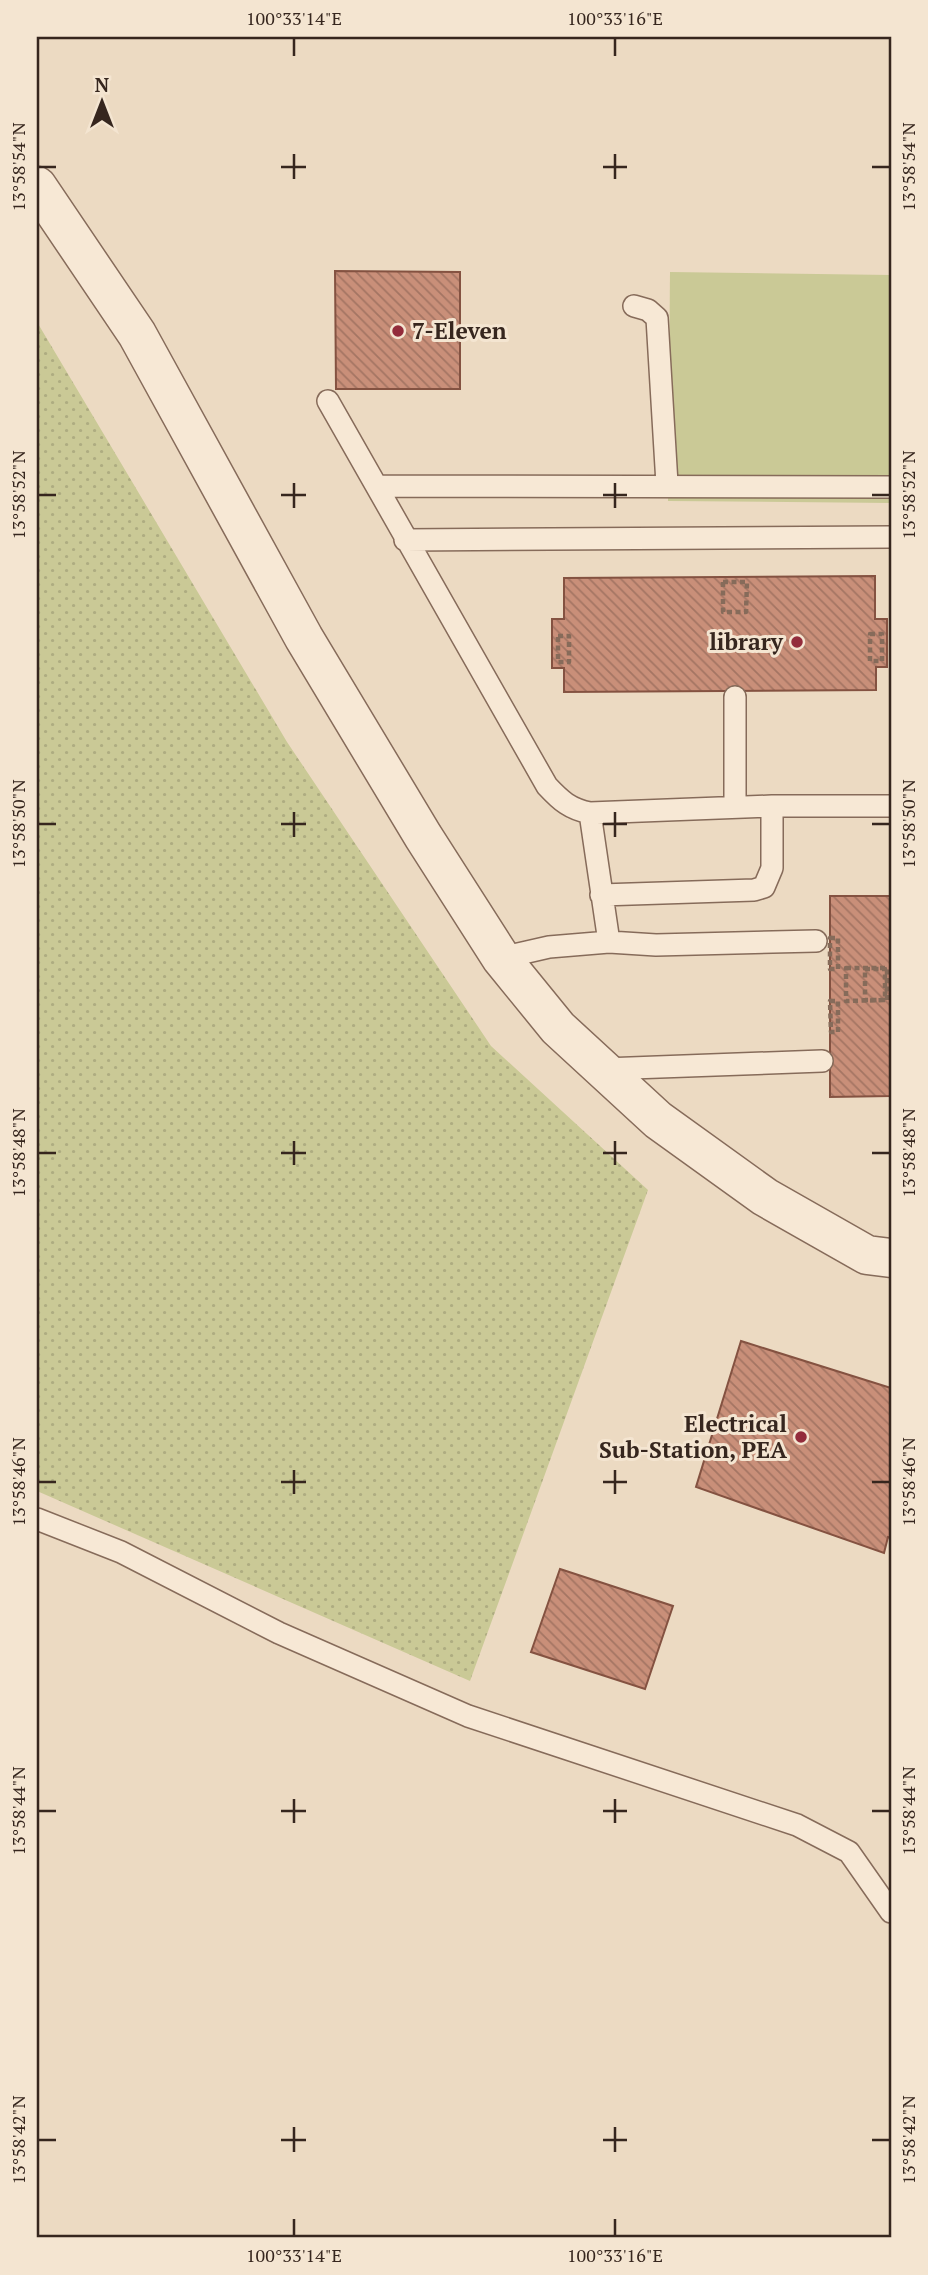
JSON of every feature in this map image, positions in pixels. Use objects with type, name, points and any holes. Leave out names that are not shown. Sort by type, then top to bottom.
[{"type":"street","points":[[37,186],[137,334],[304,638],[423,836],[501,958],[558,1028],[658,1120],[765,1197],[867,1255],[891,1258]]},
{"type":"lane","points":[[634,306],[648,310],[657,318],[667,484]]},
{"type":"lane","points":[[328,401],[547,786],[573,810],[590,813],[772,806],[891,806]]},
{"type":"lane","points":[[377,486],[667,484],[891,487]]},
{"type":"lane","points":[[405,540],[891,537]]},
{"type":"lane","points":[[735,697],[735,807]]},
{"type":"lane","points":[[601,895],[754,890],[764,887],[772,868],[772,806]]},
{"type":"lane","points":[[590,813],[601,895],[600,942]]},
{"type":"lane","points":[[501,958],[549,947],[600,942],[656,945],[816,941]]},
{"type":"lane","points":[[603,1069],[822,1061]]},
{"type":"lane","points":[[37,1519],[121,1552],[279,1633],[468,1716],[797,1825],[832,1841],[849,1852],[891,1912]]},
{"type":"path","points":[[723,582],[747,582],[746,612],[723,612],[723,582]]},
{"type":"path","points":[[870,634],[882,634],[882,661],[870,661],[870,634]]},
{"type":"path","points":[[558,636],[569,636],[569,662],[558,662],[558,636]]},
{"type":"path","points":[[846,968],[887,968],[887,1000],[846,1001],[846,968]]},
{"type":"path","points":[[865,969],[884,969],[884,1000],[865,1000],[865,969]]},
{"type":"path","points":[[830,1001],[838,1001],[838,1032],[831,1032],[830,1001]]},
{"type":"shaded area","points":[[670,272],[891,275],[891,503],[668,501]]},
{"type":"shaded area","points":[[37,322],[287,742],[491,1046],[648,1190],[470,1681],[37,1491]]},
{"type":"building","name":"7-Eleven","points":[[335,271],[460,272],[460,389],[336,389]]},
{"type":"building","points":[[875,576],[875,619],[887,619],[887,667],[876,667],[876,690],[564,692],[564,668],[552,668],[552,619],[564,619],[564,578]]},
{"type":"building","points":[[830,896],[891,896],[891,1096],[830,1097]]},
{"type":"building","name":"Electrical Sub-Station, PEA","points":[[741,1341],[891,1388],[891,1538],[888,1537],[884,1553],[696,1487]]},
{"type":"building","points":[[560,1569],[673,1606],[645,1689],[531,1652]]},
{"type":"place","name":"7-Eleven","points":[[398,331]]},
{"type":"place","name":"library","points":[[797,642]]},
{"type":"place","name":"Electrical Sub-Station, PEA","points":[[801,1437]]}]
